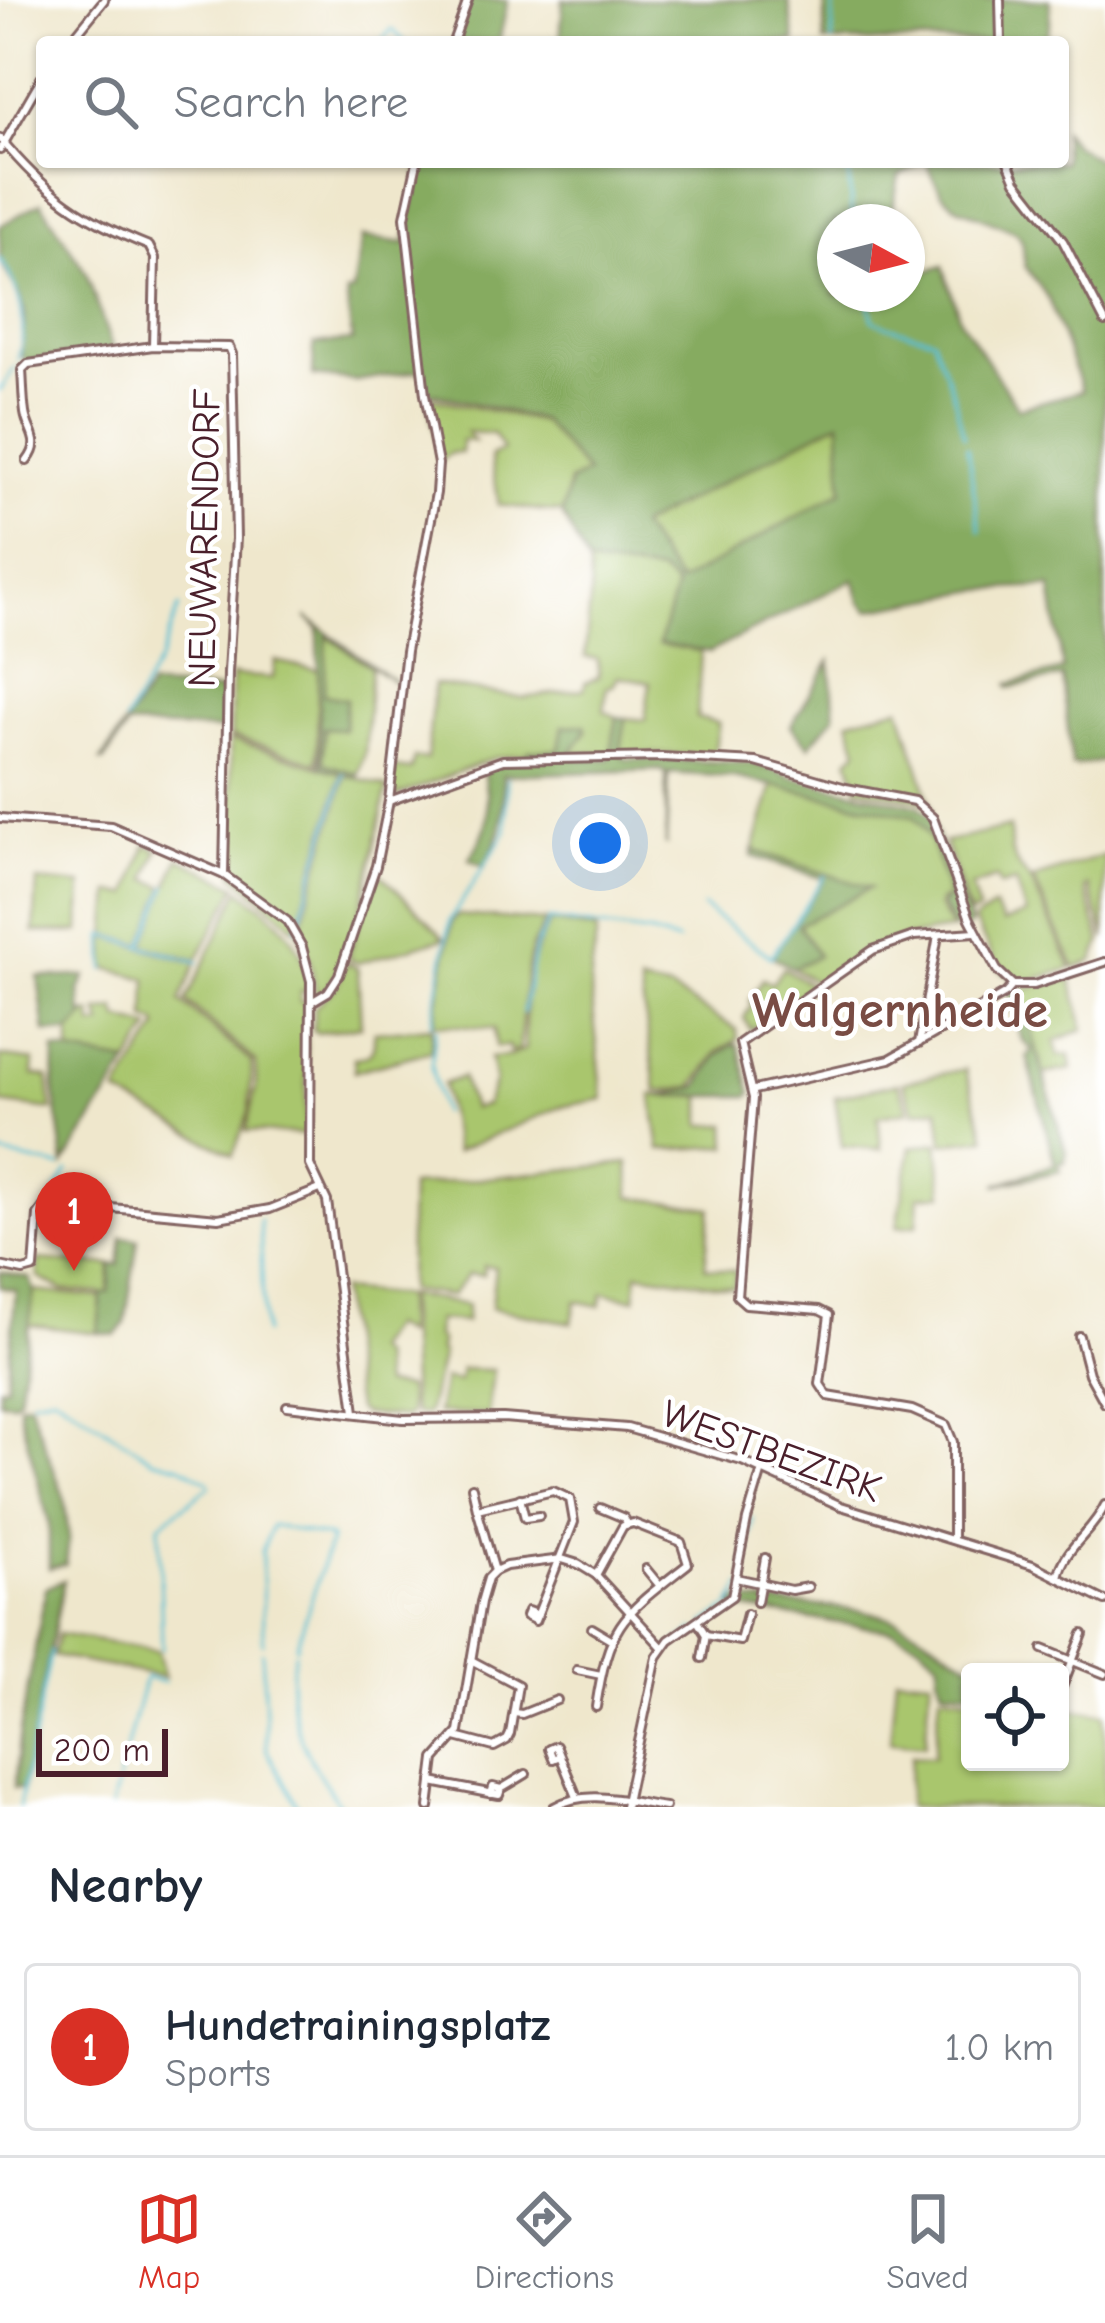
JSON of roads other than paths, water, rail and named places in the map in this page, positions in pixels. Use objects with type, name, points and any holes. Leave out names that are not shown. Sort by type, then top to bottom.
[{"type":"street","points":[[75,36],[104,0]]},
{"type":"street","points":[[455,36],[468,0]]},
{"type":"street","points":[[1000,0],[1001,36]]},
{"type":"street","points":[[1,144],[36,87]]},
{"type":"street","name":"NEUWARENDORF","points":[[1,144],[60,202],[108,230],[149,246],[155,258],[153,346],[225,345],[232,354],[236,538],[227,672],[224,874]]},
{"type":"street","points":[[313,1000],[328,992],[339,974],[376,866],[397,706],[438,464],[406,245],[405,217],[416,168]]},
{"type":"street","points":[[1011,168],[1064,241],[1105,322]]},
{"type":"street","points":[[27,461],[36,446],[35,434],[25,420],[23,368],[153,346]]},
{"type":"street","points":[[388,801],[503,760],[662,757],[756,762],[921,806],[941,836],[976,932],[997,970],[1012,985],[1034,985],[1105,962]]},
{"type":"street","points":[[0,818],[101,824],[224,874],[286,921],[302,947],[313,1000],[310,1165],[327,1201],[355,1412]]},
{"type":"street","points":[[976,932],[914,936],[873,950],[744,1038],[740,1043],[753,1094],[886,1060],[1006,993],[1012,985]]},
{"type":"street","points":[[920,1043],[938,934]]},
{"type":"street","points":[[924,1018],[952,1022]]},
{"type":"street","name":"WESTBEZIRK","points":[[753,1094],[737,1296],[746,1304],[827,1312],[820,1384],[828,1396],[912,1410],[946,1425],[954,1454],[953,1539]]},
{"type":"street","points":[[0,1266],[23,1271],[34,1268],[36,1225],[47,1202],[218,1218],[270,1209],[320,1189]]},
{"type":"street","points":[[1079,1336],[1105,1403]]},
{"type":"street","name":"WESTBEZIRK","points":[[287,1406],[403,1419],[472,1416],[614,1426],[742,1461],[841,1506],[953,1539],[1058,1577],[1105,1600]]},
{"type":"street","points":[[626,1804],[653,1669],[662,1647],[732,1596],[762,1471]]},
{"type":"street","points":[[472,1487],[495,1571]]},
{"type":"street","points":[[477,1509],[553,1491],[570,1499],[574,1522],[538,1615]]},
{"type":"street","points":[[520,1498],[525,1518],[538,1516]]},
{"type":"street","points":[[1058,1577],[1066,1552],[1095,1523],[1105,1505]]},
{"type":"street","points":[[596,1707],[612,1640],[628,1610],[688,1564],[681,1542],[627,1523],[601,1508]]},
{"type":"street","points":[[596,1575],[627,1523]]},
{"type":"street","points":[[757,1601],[765,1558]]},
{"type":"street","points":[[429,1807],[435,1759],[457,1737],[484,1588],[495,1571],[562,1559],[596,1575],[662,1647]]},
{"type":"street","points":[[646,1570],[660,1586]]},
{"type":"street","points":[[736,1578],[791,1590],[808,1587]]},
{"type":"street","points":[[706,1635],[740,1641],[747,1614]]},
{"type":"street","points":[[697,1621],[706,1635],[702,1658]]},
{"type":"street","points":[[592,1628],[612,1640]]},
{"type":"street","points":[[1069,1669],[1083,1634]]},
{"type":"street","points":[[1043,1649],[1105,1674]]},
{"type":"street","points":[[457,1737],[494,1747],[507,1740],[514,1713],[518,1685],[471,1660]]},
{"type":"street","points":[[577,1670],[601,1675]]},
{"type":"street","points":[[514,1713],[557,1700]]},
{"type":"street","points":[[560,1756],[577,1797]]},
{"type":"street","points":[[432,1782],[499,1796],[501,1789],[526,1774]]},
{"type":"street","points":[[554,1807],[577,1797],[665,1807]]},
{"type":"waterway","points":[[832,36],[834,0]]},
{"type":"waterway","points":[[386,36],[392,29],[399,36]]},
{"type":"waterway","points":[[848,168],[851,204]]},
{"type":"waterway","points":[[0,259],[21,308],[18,360]]},
{"type":"waterway","points":[[871,312],[873,320],[933,339],[964,436]]},
{"type":"waterway","points":[[0,391],[15,367]]},
{"type":"waterway","points":[[967,447],[980,531]]},
{"type":"waterway","points":[[125,722],[160,659],[179,607]]},
{"type":"waterway","points":[[297,929],[344,774]]},
{"type":"waterway","points":[[432,1024],[450,920],[506,832],[507,779]]},
{"type":"waterway","points":[[703,907],[771,957],[825,876]]},
{"type":"waterway","points":[[143,944],[167,886]]},
{"type":"waterway","points":[[523,1013],[535,948],[549,920],[678,942]]},
{"type":"waterway","points":[[105,970],[104,935],[198,962]]},
{"type":"waterway","points":[[436,1029],[431,1066],[442,1113]]},
{"type":"waterway","points":[[0,1154],[60,1167]]},
{"type":"waterway","points":[[52,1198],[68,1171]]},
{"type":"waterway","points":[[260,1220],[264,1333]]},
{"type":"waterway","points":[[32,1399],[54,1395],[152,1459],[181,1466],[209,1482]]},
{"type":"waterway","points":[[162,1649],[159,1525],[210,1486]]},
{"type":"waterway","points":[[744,1574],[753,1518]]},
{"type":"waterway","points":[[263,1643],[262,1551],[272,1525],[331,1538],[296,1647]]},
{"type":"waterway","points":[[705,1624],[730,1607],[742,1585]]},
{"type":"waterway","points":[[667,1651],[696,1629]]},
{"type":"waterway","points":[[19,1807],[51,1652]]},
{"type":"waterway","points":[[262,1652],[267,1751],[299,1807]]},
{"type":"waterway","points":[[295,1653],[291,1697],[299,1734],[341,1807]]},
{"type":"waterway","points":[[111,1807],[145,1678],[164,1682]]},
{"type":"place","name":"Hundetrainingsplatz","points":[[74,1271]]},
{"type":"district","name":"Walgernheide","points":[[900,1009]]}]
